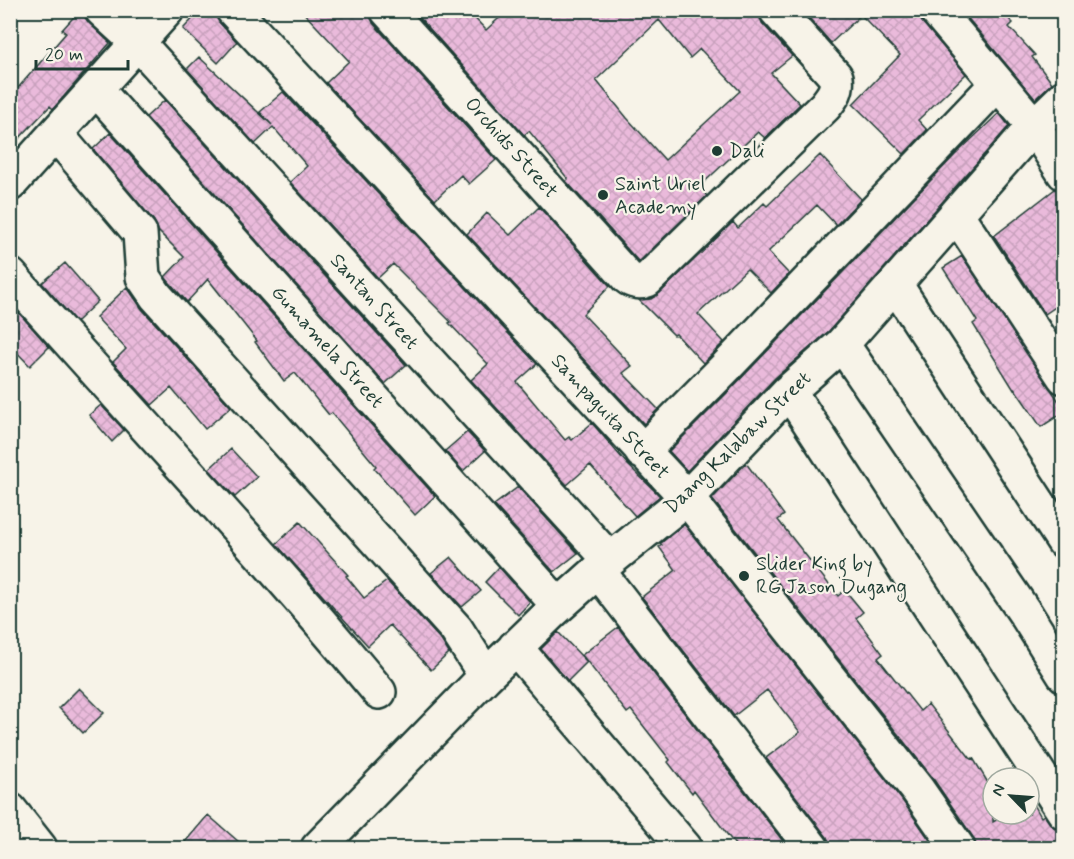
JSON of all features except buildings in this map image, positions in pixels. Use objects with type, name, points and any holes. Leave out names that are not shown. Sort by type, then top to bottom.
[{"type":"street","name":"Santan Street","points":[[102,10],[139,44],[604,566],[812,849]]},
{"type":"street","points":[[10,183],[139,44],[167,10]]},
{"type":"street","name":"Sampaguita Street","points":[[233,10],[687,498],[917,789],[958,849]]},
{"type":"street","name":"Orchids Street","points":[[387,10],[627,277],[636,281],[647,280],[825,106],[835,92],[836,77],[776,10]]},
{"type":"street","points":[[936,10],[1034,126],[1064,173]]},
{"type":"street","points":[[642,452],[997,84]]},
{"type":"street","name":"Gumamela Street","points":[[96,90],[558,605]]},
{"type":"street","name":"Daang Kalabaw Street","points":[[318,849],[558,605],[687,498],[789,391],[842,344],[1034,126],[1064,96]]},
{"type":"street","points":[[56,134],[140,232],[143,277],[156,296],[456,629],[486,676]]},
{"type":"street","points":[[957,215],[1064,376]]},
{"type":"street","points":[[10,275],[309,607],[379,692]]},
{"type":"street","points":[[895,284],[1064,542]]},
{"type":"street","points":[[842,344],[1014,596],[1064,675]]},
{"type":"street","points":[[789,391],[1064,812]]},
{"type":"street","points":[[515,647],[685,849]]},
{"type":"street","points":[[10,810],[40,849]]},
{"type":"place","name":"Dali","points":[[717,151]]},
{"type":"place","name":"Saint Uriel Academy","points":[[603,195]]},
{"type":"place","name":"Slider King by RG Jason Dugang","points":[[744,576]]}]
